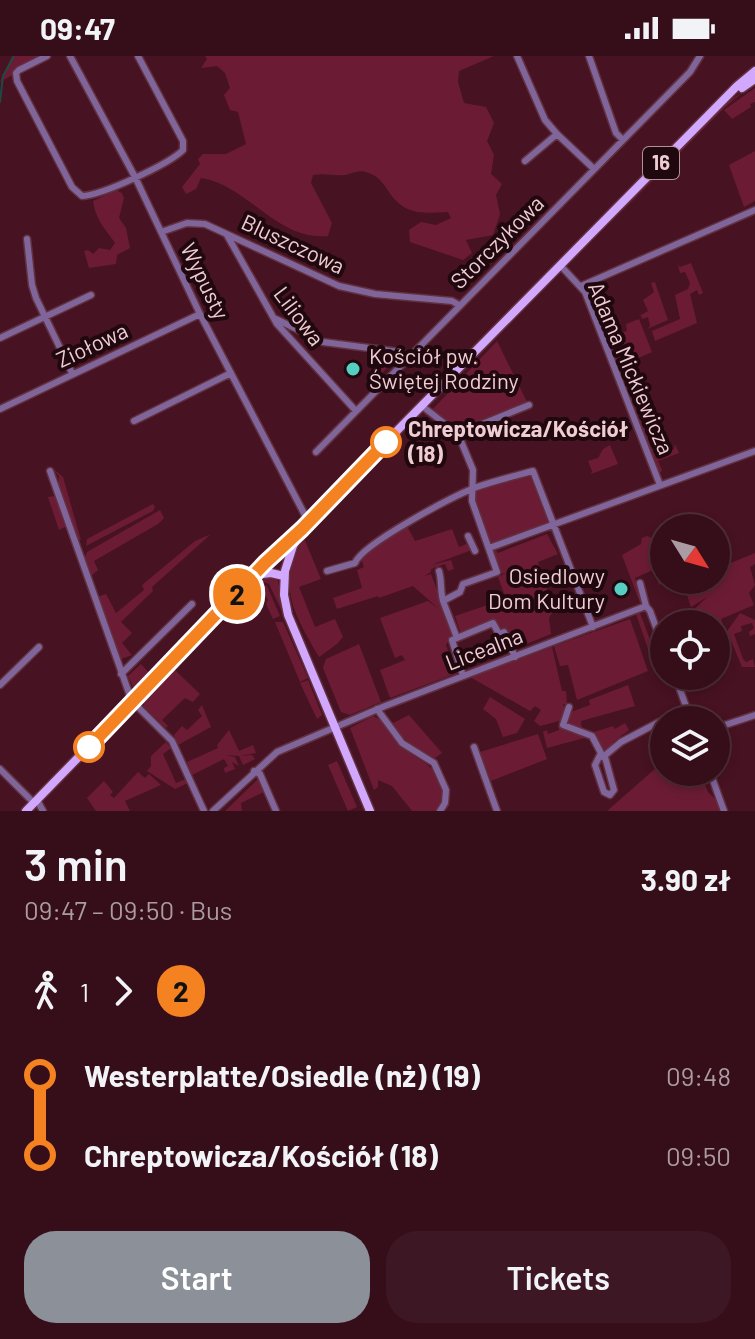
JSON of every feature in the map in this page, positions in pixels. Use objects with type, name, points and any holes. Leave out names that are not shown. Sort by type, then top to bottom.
[{"type":"main road","name":"16","points":[[370,811],[288,615],[284,574],[293,546],[308,521],[755,71]]},
{"type":"main road","name":"16","points":[[728,96],[755,79]]},
{"type":"main road","points":[[26,811],[265,563],[302,529]]},
{"type":"main road","points":[[265,563],[284,574]]},
{"type":"main road","points":[[254,575],[284,574]]},
{"type":"street","points":[[47,56],[19,70],[16,77],[33,116],[72,187],[82,196],[135,177],[180,154],[184,146],[138,56]]},
{"type":"street","name":"Wypusty","points":[[70,56],[135,177],[200,314],[308,521]]},
{"type":"street","points":[[517,56],[537,104],[557,134],[594,169]]},
{"type":"street","points":[[589,56],[616,133],[623,140]]},
{"type":"street","name":"Storczykowa","points":[[316,452],[690,72],[700,56]]},
{"type":"street","points":[[525,161],[557,134]]},
{"type":"street","points":[[581,286],[755,210]]},
{"type":"street","name":"Bluszczowa","points":[[161,232],[187,223],[205,224],[343,288],[452,301],[459,305]]},
{"type":"street","name":"Liliowa","points":[[226,233],[273,317],[356,411]]},
{"type":"street","points":[[27,239],[32,285],[72,373]]},
{"type":"street","name":"Adama Mickiewicza","points":[[560,265],[581,286],[660,485],[755,451]]},
{"type":"street","points":[[0,338],[91,295]]},
{"type":"street","name":"Ziołowa","points":[[0,409],[200,314]]},
{"type":"street","points":[[273,317],[301,333],[334,344],[400,352],[409,357]]},
{"type":"street","points":[[294,342],[301,333]]},
{"type":"street","points":[[134,421],[231,373]]},
{"type":"street","points":[[458,434],[529,405]]},
{"type":"street","points":[[422,406],[458,434],[473,470],[472,501],[484,549],[497,574],[463,584],[460,592],[443,601]]},
{"type":"street","points":[[50,471],[133,702],[175,745],[204,811]]},
{"type":"street","points":[[327,571],[355,563],[359,554],[400,526],[474,488],[533,471],[593,627]]},
{"type":"street","points":[[484,549],[660,485]]},
{"type":"street","points":[[468,536],[484,549]]},
{"type":"street","points":[[439,571],[443,601],[457,638]]},
{"type":"street","points":[[640,583],[650,611]]},
{"type":"street","points":[[121,674],[192,604]]},
{"type":"street","name":"Licealna","points":[[213,811],[277,752],[377,709],[646,606]]},
{"type":"street","points":[[463,676],[452,640],[493,623],[499,634],[504,632],[515,657]]},
{"type":"street","points":[[0,685],[39,647]]},
{"type":"street","points":[[569,707],[563,725],[592,736],[603,756],[614,790],[610,795],[604,792],[595,765],[603,756],[621,742],[650,725]]},
{"type":"street","points":[[377,709],[402,743],[434,763],[446,790],[445,803],[440,811]]},
{"type":"street","points":[[730,723],[755,715]]},
{"type":"street","points":[[474,747],[497,811]]},
{"type":"street","points":[[254,771],[260,774],[276,811]]},
{"type":"street","points":[[1,772],[43,811]]},
{"type":"street","points":[[715,786],[724,811]]},
{"type":"shaded area","points":[[12,56],[46,56],[0,82]]},
{"type":"shaded area","points":[[205,56],[494,56],[459,71],[458,82],[464,103],[486,107],[494,123],[487,141],[494,155],[491,174],[502,184],[496,195],[500,214],[493,235],[466,240],[472,253],[463,260],[410,242],[409,230],[421,222],[436,225],[451,218],[448,212],[424,213],[403,207],[382,182],[362,171],[345,175],[313,175],[311,183],[332,223],[328,236],[293,230],[218,183],[201,178],[196,189],[186,194],[182,187],[200,164],[198,159],[203,154],[226,154],[246,144],[238,112],[230,110],[224,95],[230,88],[225,73],[217,66],[201,68],[207,59]]},
{"type":"shaded area","points":[[755,82],[724,108],[603,231],[723,106]]},
{"type":"shaded area","points":[[755,88],[755,102],[732,119],[724,110]]},
{"type":"shaded area","points":[[755,151],[755,201],[744,207],[729,165]]},
{"type":"shaded area","points":[[116,190],[124,198],[119,218],[126,228],[130,248],[117,255],[116,264],[89,268],[84,251],[93,254],[99,248],[110,250],[115,243],[99,219],[93,201]]},
{"type":"shaded area","points":[[691,263],[703,293],[699,295],[697,290],[690,294],[697,323],[655,341],[652,331],[680,319],[675,295],[688,289],[690,283],[685,272],[680,273],[678,265]]},
{"type":"shaded area","points":[[655,282],[668,320],[647,329],[650,326],[648,317],[642,319],[639,311],[641,315],[648,311],[643,300],[654,292],[651,283]]},
{"type":"shaded area","points":[[607,311],[617,334],[627,331],[626,324],[639,319],[652,352],[618,367],[600,318]]},
{"type":"shaded area","points":[[497,341],[527,402],[464,429],[457,422],[447,422],[432,410]]},
{"type":"shaded area","points":[[376,355],[387,356],[393,362],[381,374],[370,366],[369,361]]},
{"type":"shaded area","points":[[648,416],[664,453],[674,449],[675,444],[679,453],[658,461],[662,470],[660,473],[639,419]]},
{"type":"shaded area","points":[[610,445],[618,464],[591,474],[588,461],[598,458],[603,449]]},
{"type":"shaded area","points":[[51,467],[63,477],[81,540],[78,540],[58,488],[59,476]]},
{"type":"shaded area","points":[[535,474],[550,522],[489,545],[472,501],[474,488]]},
{"type":"shaded area","points":[[55,496],[67,526],[59,530],[48,497]]},
{"type":"shaded area","points":[[153,504],[153,511],[86,546],[87,539]]},
{"type":"shaded area","points":[[160,510],[164,518],[158,524],[94,561],[98,570],[90,577],[84,560],[87,552]]},
{"type":"shaded area","points":[[407,526],[415,541],[452,529],[459,547],[469,543],[472,550],[431,565],[451,560],[454,569],[448,571],[445,564],[431,569],[424,576],[431,574],[453,633],[446,645],[455,670],[460,672],[390,698],[380,670],[405,660],[402,655],[395,658],[380,618],[428,601],[439,609],[413,586],[337,609],[333,598],[362,588],[357,570],[364,567],[360,556]]},
{"type":"shaded area","points":[[211,534],[152,587],[153,591],[121,622],[132,633],[122,643],[132,655],[121,659],[97,597],[106,594],[116,613],[144,590],[142,585],[195,541]]},
{"type":"shaded area","points":[[547,534],[558,554],[538,562],[554,609],[549,618],[551,634],[514,649],[495,619],[461,634],[455,616],[506,599],[498,577],[506,573],[500,574],[493,552],[495,549],[498,553]]},
{"type":"shaded area","points":[[650,537],[650,571],[635,578],[642,595],[640,603],[622,555],[641,544],[642,538]]},
{"type":"shaded area","points":[[304,538],[321,579],[299,587],[315,627],[335,619],[343,637],[319,657],[296,614],[290,586],[295,555]]},
{"type":"shaded area","points":[[755,553],[755,564],[750,567],[755,585],[749,593],[754,605],[730,615],[730,610],[693,610],[707,597],[691,607],[687,594],[730,594],[730,563]]},
{"type":"shaded area","points":[[273,577],[278,581],[285,618],[269,584],[256,579]]},
{"type":"shaded area","points":[[257,583],[267,586],[280,616],[273,619],[266,604],[268,600],[261,589],[256,589],[238,607],[235,606]]},
{"type":"shaded area","points":[[638,611],[640,613],[650,640],[650,655],[636,614]]},
{"type":"shaded area","points":[[740,613],[755,620],[755,634],[750,636],[749,632],[754,628],[752,623],[741,626],[742,631],[734,634],[743,659],[746,662],[753,659],[755,667],[742,667],[730,638],[730,627]]},
{"type":"shaded area","points":[[630,619],[648,671],[577,700],[568,665],[560,666],[554,646]]},
{"type":"shaded area","points":[[275,622],[283,622],[308,678],[300,682]]},
{"type":"shaded area","points":[[359,644],[381,702],[350,715],[341,712],[323,668],[326,659]]},
{"type":"shaded area","points":[[552,647],[562,691],[566,691],[567,705],[563,704],[566,714],[563,720],[540,726],[534,721],[541,710],[535,706],[530,711],[470,677]]},
{"type":"shaded area","points":[[141,664],[152,676],[141,688],[134,689],[128,676]]},
{"type":"shaded area","points":[[175,670],[200,694],[193,702],[185,698],[162,720],[168,726],[166,728],[143,703]]},
{"type":"shaded area","points":[[308,680],[322,715],[317,719],[300,683]]},
{"type":"shaded area","points":[[628,685],[635,706],[581,721],[582,731],[567,724],[569,707],[571,712],[590,705],[589,700]]},
{"type":"shaded area","points":[[490,697],[525,719],[517,733],[503,737],[496,719],[483,709]]},
{"type":"shaded area","points":[[202,705],[211,727],[178,745],[174,735],[182,726],[187,730],[202,716],[198,710]]},
{"type":"shaded area","points":[[409,715],[442,753],[435,758],[412,746],[393,728],[393,723]]},
{"type":"shaded area","points":[[373,716],[382,721],[400,744],[436,775],[444,797],[438,811],[412,811],[392,786],[378,780],[378,787],[374,790],[350,728]]},
{"type":"shaded area","points":[[625,723],[629,730],[612,743],[614,748],[602,754],[594,732],[613,726],[615,729]]},
{"type":"shaded area","points":[[558,726],[588,737],[547,748],[543,732],[547,730],[548,734],[559,730]]},
{"type":"shaded area","points":[[229,730],[239,751],[253,745],[256,753],[225,755],[235,757],[239,766],[232,762],[235,769],[225,773],[224,768],[228,766],[224,759],[192,775],[187,762],[218,748],[217,745]]},
{"type":"shaded area","points":[[538,734],[547,759],[491,781],[480,752]]},
{"type":"shaded area","points":[[166,742],[171,748],[163,754],[176,783],[186,779],[188,783],[175,789],[147,771],[151,766],[151,756]]},
{"type":"shaded area","points":[[252,755],[255,759],[243,765],[239,756]]},
{"type":"shaded area","points":[[337,761],[357,807],[348,811],[328,765]]},
{"type":"shaded area","points":[[138,772],[145,778],[149,774],[161,785],[125,801],[130,811],[96,811],[87,798],[104,781],[114,798]]},
{"type":"shaded area","points":[[650,773],[650,786],[706,786],[718,802],[720,811],[607,811]]},
{"type":"shaded area","points":[[258,779],[264,792],[241,803],[242,811],[225,811]]},
{"type":"waterway","points":[[0,102],[3,76],[14,56]]},
{"type":"bus line","name":"2","points":[[89,747],[386,442]]},
{"type":"place","name":"Kościół pw. Świętej Rodziny","points":[[353,369]]},
{"type":"place","name":"Chreptowicza/Kościół (18)","points":[[386,442]]},
{"type":"place","name":"Osiedlowy Dom Kultury","points":[[621,589]]}]
